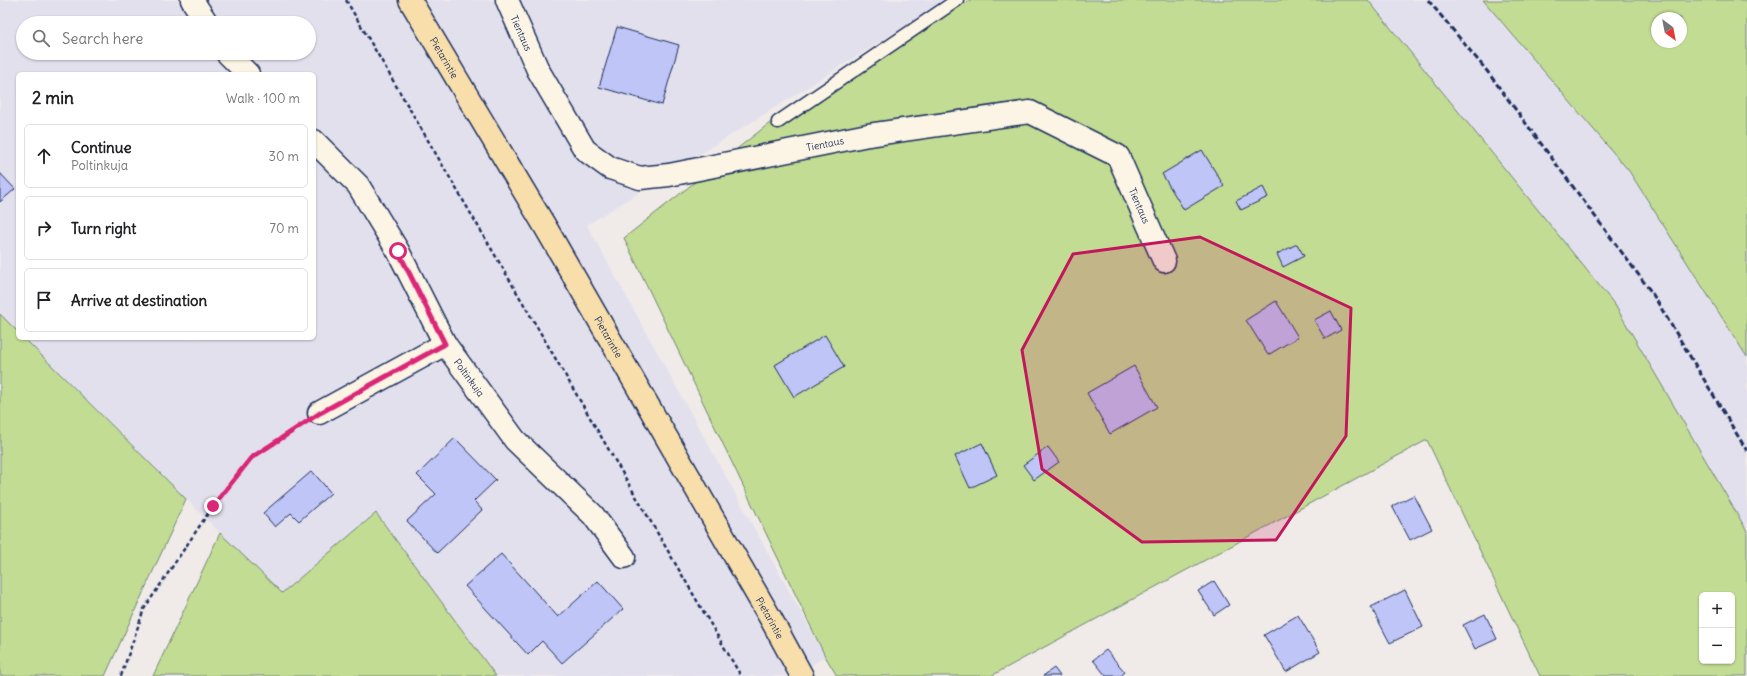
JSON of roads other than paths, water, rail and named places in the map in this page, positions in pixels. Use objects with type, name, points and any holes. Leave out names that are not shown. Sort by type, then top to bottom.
[{"type":"main road","name":"Pietarintie","points":[[410,0],[546,228],[771,619],[802,676]]},
{"type":"street","points":[[192,0],[202,16]]},
{"type":"street","name":"Tientaus","points":[[507,0],[538,70],[585,150],[610,168],[640,178],[669,175],[868,135],[1030,112],[1118,156],[1164,261]]},
{"type":"street","points":[[234,60],[246,72]]},
{"type":"street","name":"Poltinkuja","points":[[316,143],[358,185],[398,251],[445,344],[515,440],[593,515],[624,557]]},
{"type":"street","points":[[320,413],[445,344]]},
{"type":"lane","points":[[778,122],[956,0]]},
{"type":"railway","points":[[1428,0],[1487,71],[1652,293],[1747,451]]}]
